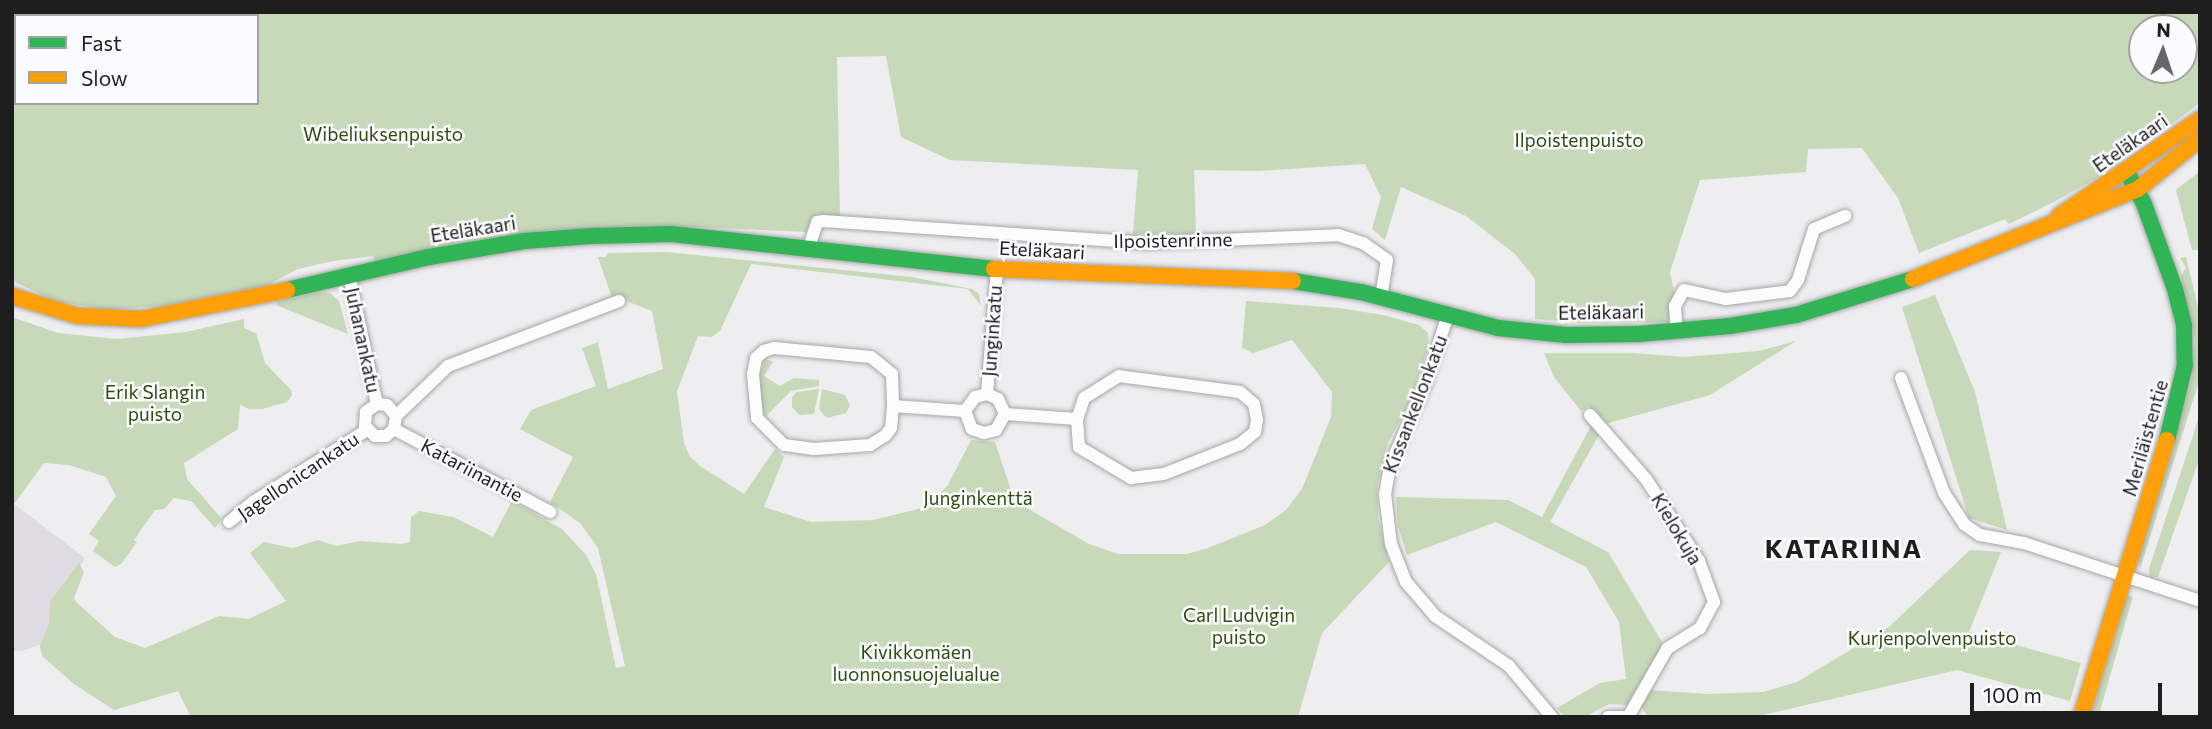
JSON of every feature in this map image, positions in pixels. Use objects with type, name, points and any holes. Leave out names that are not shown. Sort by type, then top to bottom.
[{"type":"main road","name":"Eteläkaari","points":[[2048,223],[2078,201],[2127,172],[2200,119]]},
{"type":"main road","name":"Eteläkaari","points":[[16,295],[78,316],[141,319],[235,302],[349,275],[524,241],[672,234],[997,269],[1281,280],[1327,285],[1498,328],[1567,335],[1677,331],[1730,326],[1830,307],[1950,266],[2048,223],[2137,189],[2200,139]]},
{"type":"main road","name":"Meriläistentie","points":[[2081,717],[2176,412],[2186,347],[2175,289],[2137,189],[2127,172]]},
{"type":"street","points":[[1677,331],[1676,299],[1684,290],[1726,299],[1790,291],[1798,280],[1814,229],[1845,216]]},
{"type":"street","name":"Ilpoistenrinne","points":[[809,247],[817,222],[823,221],[1143,243],[1338,235],[1363,243],[1387,260],[1381,298]]},
{"type":"street","name":"Junginkatu","points":[[987,394],[997,269]]},
{"type":"street","name":"Juhanankatu","points":[[349,275],[377,404]]},
{"type":"street","points":[[396,416],[448,366],[619,301]]},
{"type":"street","name":"Kissankellonkatu","points":[[1448,315],[1426,382],[1390,466],[1385,494],[1391,544],[1406,582],[1434,616],[1509,666],[1552,717]]},
{"type":"street","points":[[774,348],[866,356],[891,374],[893,405],[891,428],[870,444],[792,448],[777,441],[757,418],[754,366],[764,351],[774,348]]},
{"type":"street","points":[[1119,376],[1240,392],[1254,404],[1257,420],[1255,432],[1240,444],[1164,474],[1131,478],[1083,451],[1077,437],[1077,419],[1084,398],[1119,376]]},
{"type":"street","points":[[1901,378],[1944,493],[1965,525],[1980,535],[2024,543],[2200,601]]},
{"type":"street","points":[[987,394],[1002,403],[1005,414],[996,430],[984,433],[972,429],[965,411],[975,397],[987,394]]},
{"type":"street","name":"Juhanankatu","points":[[367,430],[364,421],[366,412],[377,404],[387,405],[396,416],[394,429]]},
{"type":"street","points":[[893,405],[965,411]]},
{"type":"street","points":[[1005,414],[1077,419]]},
{"type":"street","name":"Kielokuja","points":[[1590,415],[1646,478],[1699,561],[1714,602],[1700,628],[1667,649],[1627,717]]},
{"type":"street","points":[[367,430],[381,437],[394,429]]},
{"type":"street","name":"Katariinantie","points":[[394,429],[550,512]]},
{"type":"street","name":"Jagellonicankatu","points":[[229,522],[253,502],[367,430]]},
{"type":"street","points":[[1608,717],[1627,717]]},
{"type":"shaded area","points":[[14,504],[85,558],[58,600],[49,642],[21,651],[12,651]]},
{"type":"green space","points":[[12,12],[2200,12],[2200,103],[2104,174],[2009,224],[2005,219],[1919,253],[1898,198],[1862,148],[1808,149],[1806,172],[1700,180],[1670,272],[1674,292],[1668,322],[1582,323],[1535,319],[1535,279],[1515,254],[1466,216],[1401,187],[1385,240],[1372,229],[1381,197],[1365,164],[1258,171],[1194,170],[1196,234],[1133,234],[1138,170],[950,160],[901,137],[886,56],[837,57],[840,218],[816,214],[806,232],[673,226],[552,230],[457,243],[375,261],[373,256],[333,261],[298,269],[266,286],[162,306],[107,310],[57,301],[12,281]]},
{"type":"green space","points":[[2200,171],[2200,250],[2192,250],[2176,190]]},
{"type":"green space","points":[[666,252],[912,277],[972,289],[979,294],[981,306],[968,289],[751,264],[720,331],[711,337],[698,336],[677,391],[684,443],[690,457],[700,466],[744,494],[775,449],[784,457],[764,507],[811,522],[873,520],[918,509],[930,502],[948,485],[971,440],[995,442],[1011,490],[1025,507],[1089,544],[1118,554],[1187,554],[1208,548],[1265,525],[1286,510],[1302,489],[1331,417],[1332,392],[1292,340],[1253,353],[1242,348],[1246,301],[1339,308],[1383,315],[1419,325],[1428,333],[1429,345],[1411,399],[1388,443],[1377,487],[1378,517],[1389,562],[1322,633],[1298,717],[191,717],[178,691],[114,710],[74,684],[42,656],[40,646],[49,624],[50,602],[79,563],[84,572],[74,598],[76,602],[115,637],[145,648],[219,616],[249,619],[286,601],[250,553],[264,542],[293,548],[318,540],[336,546],[360,541],[401,544],[410,542],[411,517],[419,511],[453,517],[493,537],[512,501],[562,529],[586,555],[596,574],[616,668],[625,666],[598,548],[580,523],[550,502],[573,457],[520,429],[531,410],[596,386],[582,348],[598,342],[608,389],[663,369],[652,311],[611,295],[598,257],[606,257],[608,253]]},
{"type":"green space","points":[[2186,257],[2200,316],[2199,381],[2140,569],[2138,559],[2192,379],[2195,339],[2181,276],[2186,268],[2180,258]]},
{"type":"green space","points":[[319,292],[330,293],[339,301],[348,334],[276,305],[277,302]]},
{"type":"green space","points":[[1935,295],[1975,392],[2007,530],[1969,518],[1902,307]]},
{"type":"green space","name":"Erik Slangin puisto","points":[[12,317],[58,333],[117,339],[186,332],[244,319],[244,328],[256,333],[265,363],[291,390],[292,395],[287,402],[262,409],[249,409],[240,405],[238,429],[184,463],[187,479],[222,519],[215,528],[191,501],[174,498],[164,509],[155,510],[134,540],[137,542],[121,564],[115,567],[93,551],[99,541],[89,534],[116,496],[106,477],[69,465],[44,463],[14,504],[12,503]]},
{"type":"green space","points":[[1796,341],[1710,395],[1605,424],[1589,406],[1581,411],[1554,377],[1544,353],[1632,353],[1684,357],[1759,351]]},
{"type":"green space","points":[[765,359],[773,362],[764,376],[780,386],[794,378],[819,380],[819,386],[791,391],[765,417],[760,399],[759,377]]},
{"type":"green space","points":[[819,389],[814,414],[799,415],[792,407],[792,397],[797,392]]},
{"type":"green space","points":[[822,389],[845,395],[850,405],[846,413],[827,418],[823,414],[819,409]]},
{"type":"green space","points":[[2200,414],[2200,457],[2158,577],[2150,578],[2149,569]]},
{"type":"green space","points":[[1592,424],[1600,433],[1550,522],[1608,552],[1665,647],[1628,705],[1609,704],[1585,717],[1565,717],[1557,708],[1600,683],[1626,679],[1619,622],[1586,567],[1496,522],[1407,555],[1398,526],[1396,497],[1508,500],[1542,517]]},
{"type":"green space","name":"Kurjenpolvenpuisto","points":[[1970,550],[2001,552],[1969,632],[2081,663],[2070,701],[1957,670],[1759,716],[1648,717],[1640,705],[1647,690],[1708,694],[1763,692],[1797,682],[1890,626]]},
{"type":"green space","points":[[2126,595],[2133,597],[2098,717],[2091,717]]},
{"type":"traffic: fast","points":[[2127,172],[2144,204],[2175,289],[2184,326],[2185,365],[2167,440]]},
{"type":"traffic: fast","points":[[287,290],[429,257],[525,241],[591,236],[672,234],[994,269]]},
{"type":"traffic: fast","points":[[1293,281],[1361,292],[1498,328],[1567,335],[1639,334],[1730,326],[1796,315],[1913,279]]},
{"type":"traffic: slow","points":[[2059,216],[2200,119]]},
{"type":"traffic: slow","points":[[1913,279],[2138,189],[2200,139]]},
{"type":"traffic: slow","points":[[994,269],[1293,281]]},
{"type":"traffic: slow","points":[[12,296],[78,316],[141,319],[287,290]]},
{"type":"traffic: slow","points":[[2081,717],[2167,440]]},
{"type":"district","name":"KATARIINA","points":[[1844,548]]},
{"type":"park label","name":"Wibeliuksenpuisto","points":[[383,134]]},
{"type":"park label","name":"Ilpoistenpuisto","points":[[1579,140]]},
{"type":"park label","name":"Junginkenttä","points":[[978,498]]},
{"type":"park label","name":"Carl Ludvigin puisto","points":[[1239,626]]},
{"type":"park label","name":"Kivikkomäen luonnonsuojelualue","points":[[916,663]]}]
